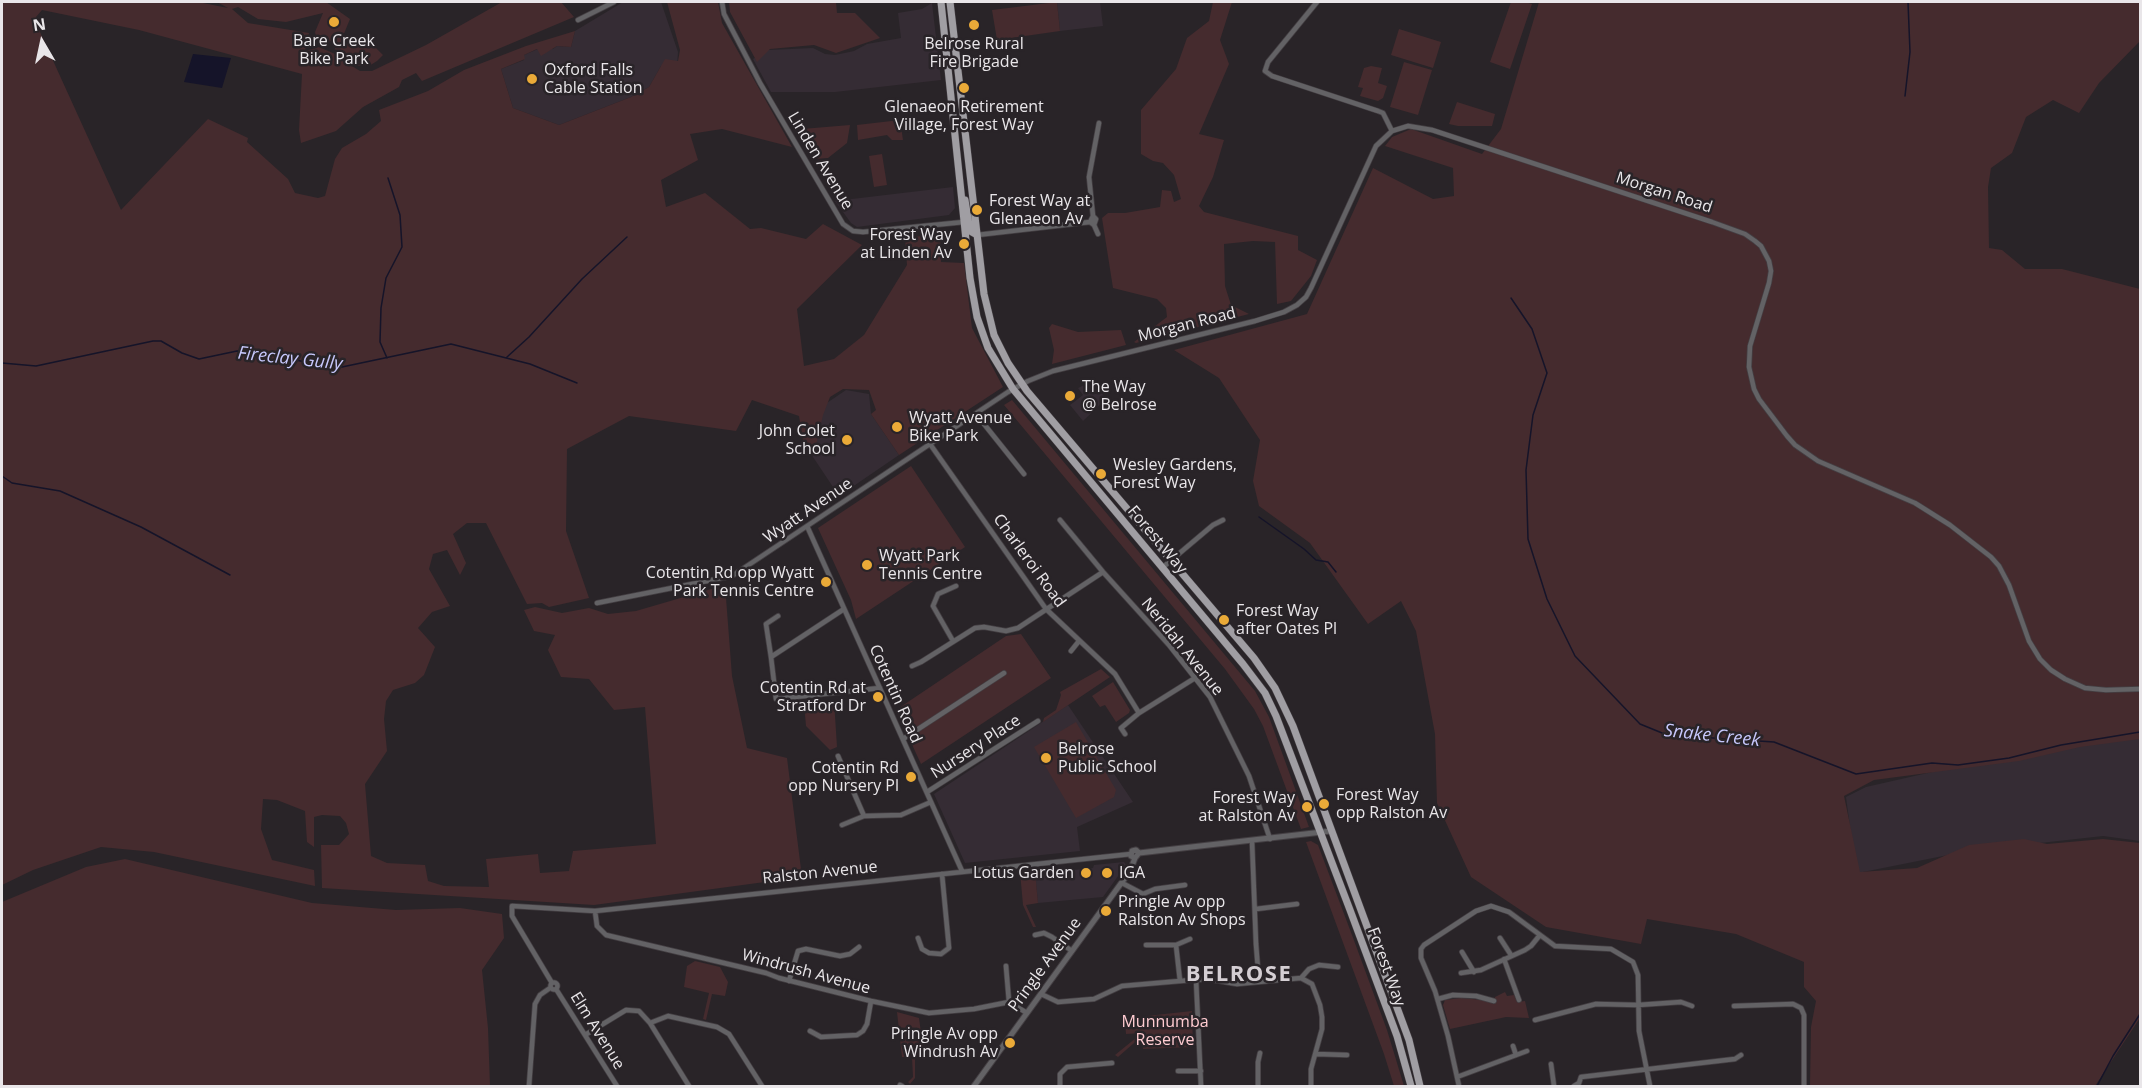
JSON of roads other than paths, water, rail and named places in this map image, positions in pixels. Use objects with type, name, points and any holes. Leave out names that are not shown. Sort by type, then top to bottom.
[{"type":"main road","name":"Forest Way","points":[[941,2],[970,278],[982,334],[998,368],[1012,389],[1244,664],[1265,693],[1276,716],[1397,1036],[1412,1086]]},
{"type":"main road","name":"Forest Way","points":[[950,2],[984,294],[992,326],[1008,363],[1022,384],[1254,658],[1275,688],[1293,726],[1409,1040],[1420,1086]]},
{"type":"main road","points":[[960,189],[964,197],[970,231],[977,235],[970,244],[972,267],[970,278]]},
{"type":"street","points":[[578,20],[614,2]]},
{"type":"street","name":"Linden Avenue","points":[[722,2],[724,14],[760,83],[843,224],[853,231],[863,232],[964,222]]},
{"type":"street","points":[[1317,2],[1268,62],[1265,71],[1272,76],[1383,113],[1392,130]]},
{"type":"street","points":[[1098,234],[1092,224],[1089,177],[1099,123]]},
{"type":"street","name":"Morgan Road","points":[[1012,389],[1053,371],[1255,321],[1284,312],[1297,305],[1306,297],[1311,288],[1376,146],[1392,130],[1408,126],[1426,128],[1745,234],[1763,250],[1771,271],[1750,346],[1748,358],[1751,378],[1759,399],[1787,436],[1795,445],[1818,461],[1915,503],[1950,525],[1991,557],[1999,566],[2009,585],[2029,641],[2040,659],[2051,670],[2085,688],[2140,689]]},
{"type":"street","points":[[977,235],[1092,224]]},
{"type":"street","name":"Wyatt Avenue","points":[[597,603],[732,576],[1012,389]]},
{"type":"street","points":[[976,414],[1024,474]]},
{"type":"street","name":"Charleroi Road","points":[[930,444],[1046,609],[1115,674],[1139,713]]},
{"type":"street","name":"Neridah Avenue","points":[[1060,520],[1210,697],[1249,776],[1270,839]]},
{"type":"street","points":[[1162,568],[1213,525],[1223,520]]},
{"type":"street","name":"Cotentin Road","points":[[807,526],[962,871]]},
{"type":"street","points":[[912,666],[979,627],[1015,630],[1103,572]]},
{"type":"street","points":[[953,641],[933,606],[938,594],[956,586]]},
{"type":"street","points":[[771,657],[844,609]]},
{"type":"street","points":[[778,616],[766,624],[776,699],[880,688]]},
{"type":"street","points":[[1071,651],[1079,642]]},
{"type":"street","points":[[903,739],[1004,673]]},
{"type":"street","points":[[1125,734],[1121,728],[1139,713],[1195,678]]},
{"type":"street","name":"Nursery Place","points":[[927,792],[1038,721]]},
{"type":"street","points":[[838,756],[864,816]]},
{"type":"street","points":[[842,825],[864,816],[901,815],[931,802]]},
{"type":"street","name":"Ralston Avenue","points":[[512,906],[595,911],[962,871],[1135,855],[1331,831]]},
{"type":"street","points":[[1252,841],[1259,982]]},
{"type":"street","name":"Pringle Avenue","points":[[974,1086],[1133,867],[1135,855]]},
{"type":"street","points":[[918,938],[922,949],[929,953],[941,954],[949,948],[942,874]]},
{"type":"street","points":[[1122,882],[1143,894],[1185,885]]},
{"type":"street","points":[[1256,909],[1297,904]]},
{"type":"street","name":"Elm Avenue","points":[[512,906],[512,916],[553,986],[617,1086]]},
{"type":"street","points":[[1458,1086],[1437,999],[1421,958],[1421,949],[1476,911],[1491,906],[1502,908],[1555,946],[1611,949],[1627,957],[1637,968],[1639,1031],[1650,1086]]},
{"type":"street","name":"Windrush Avenue","points":[[595,911],[597,926],[606,935],[871,1001],[929,1013],[974,1010],[1009,1002]]},
{"type":"street","points":[[1035,935],[1044,933],[1072,951]]},
{"type":"street","points":[[1461,973],[1474,972],[1504,959],[1531,946],[1540,935]]},
{"type":"street","points":[[1500,938],[1511,955]]},
{"type":"street","points":[[1146,945],[1176,945],[1190,939]]},
{"type":"street","points":[[1176,945],[1180,981]]},
{"type":"street","points":[[789,981],[798,951],[806,949],[840,956],[850,954],[860,947]]},
{"type":"street","points":[[1462,952],[1474,972]]},
{"type":"street","points":[[1504,959],[1519,1000]]},
{"type":"street","points":[[1301,978],[1309,969],[1318,965],[1338,967]]},
{"type":"street","points":[[1006,966],[1009,1002],[1027,1013]]},
{"type":"street","points":[[1041,994],[1058,1002],[1100,997],[1122,986],[1196,979],[1237,984],[1301,978],[1312,984],[1320,1005],[1322,1029],[1311,1069],[1311,1086]]},
{"type":"street","points":[[1196,979],[1201,1086]]},
{"type":"street","points":[[530,1086],[535,1004],[540,995],[553,986]]},
{"type":"street","points":[[1437,999],[1453,995],[1476,996],[1494,1001]]},
{"type":"street","points":[[810,1031],[821,1037],[857,1035],[867,1024],[871,1001]]},
{"type":"street","points":[[1535,1020],[1588,1005],[1682,1002],[1692,1006]]},
{"type":"street","points":[[1734,1006],[1739,1004],[1793,1004],[1801,1008],[1804,1015],[1804,1086]]},
{"type":"street","points":[[585,1035],[626,1010],[639,1011],[650,1023],[689,1086]]},
{"type":"street","points":[[650,1023],[669,1016],[717,1027],[729,1034],[762,1086]]},
{"type":"street","points":[[1513,1046],[1516,1055]]},
{"type":"street","points":[[1456,1077],[1527,1051]]},
{"type":"street","points":[[1258,1086],[1260,1053]]},
{"type":"street","points":[[1316,1054],[1347,1055]]},
{"type":"street","points":[[1574,1086],[1579,1083],[1581,1077],[1735,1059],[1741,1055]]},
{"type":"street","points":[[1060,1086],[1060,1074],[1067,1067],[1112,1063]]},
{"type":"street","points":[[1551,1064],[1554,1086]]},
{"type":"street","points":[[1178,1071],[1201,1071]]},
{"type":"waterway","points":[[1905,96],[1910,52],[1908,2]]},
{"type":"waterway","points":[[387,358],[380,342],[381,308],[386,278],[402,247],[400,215],[388,178]]},
{"type":"waterway","points":[[507,357],[529,337],[582,279],[627,237]]},
{"type":"waterway","name":"Snake Creek","points":[[1511,298],[1532,329],[1547,373],[1533,415],[1526,470],[1528,539],[1547,599],[1575,656],[1640,724],[1667,735],[1774,742],[1856,774],[1932,763],[1958,765],[2009,758],[2061,745],[2140,732]]},
{"type":"waterway","name":"Fireclay Gully","points":[[2,363],[36,366],[161,341],[182,353],[199,359],[237,351],[272,353],[304,362],[342,367],[451,344],[530,364],[577,383]]},
{"type":"waterway","points":[[2,476],[12,483],[60,491],[141,527],[230,575]]},
{"type":"waterway","points":[[1259,517],[1316,560],[1328,562],[1336,572]]},
{"type":"waterway","points":[[2097,1086],[2140,1014]]},
{"type":"place","name":"Bare Creek Bike Park","points":[[334,22]]},
{"type":"place","name":"Belrose Rural Fire Brigade","points":[[974,25]]},
{"type":"place","name":"Oxford Falls Cable Station","points":[[532,79]]},
{"type":"place","name":"Glenaeon Retirement Village, Forest Way","points":[[964,88]]},
{"type":"place","name":"Forest Way at Glenaeon Av","points":[[977,210]]},
{"type":"place","name":"Forest Way at Linden Av","points":[[964,244]]},
{"type":"place","name":"The Way @ Belrose","points":[[1070,396]]},
{"type":"place","name":"Wyatt Avenue Bike Park","points":[[897,427]]},
{"type":"place","name":"John Colet School","points":[[847,440]]},
{"type":"place","name":"Wesley Gardens, Forest Way","points":[[1101,474]]},
{"type":"place","name":"Wyatt Park Tennis Centre","points":[[867,565]]},
{"type":"place","name":"Cotentin Rd opp Wyatt Park Tennis Centre","points":[[826,582]]},
{"type":"place","name":"Forest Way after Oates Pl","points":[[1224,620]]},
{"type":"place","name":"Cotentin Rd at Stratford Dr","points":[[878,697]]},
{"type":"place","name":"Belrose Public School","points":[[1046,758]]},
{"type":"place","name":"Cotentin Rd opp Nursery Pl","points":[[911,777]]},
{"type":"place","name":"Forest Way opp Ralston Av","points":[[1324,804]]},
{"type":"place","name":"Forest Way at Ralston Av","points":[[1307,807]]},
{"type":"place","name":"Lotus Garden","points":[[1086,873]]},
{"type":"place","name":"IGA","points":[[1107,873]]},
{"type":"place","name":"Pringle Av opp Ralston Av Shops","points":[[1106,911]]},
{"type":"place","name":"Pringle Av opp Windrush Av","points":[[1010,1043]]},
{"type":"district","name":"BELROSE","points":[[1239,975]]},
{"type":"park label","name":"Munnumba Reserve","points":[[1165,1031]]}]
